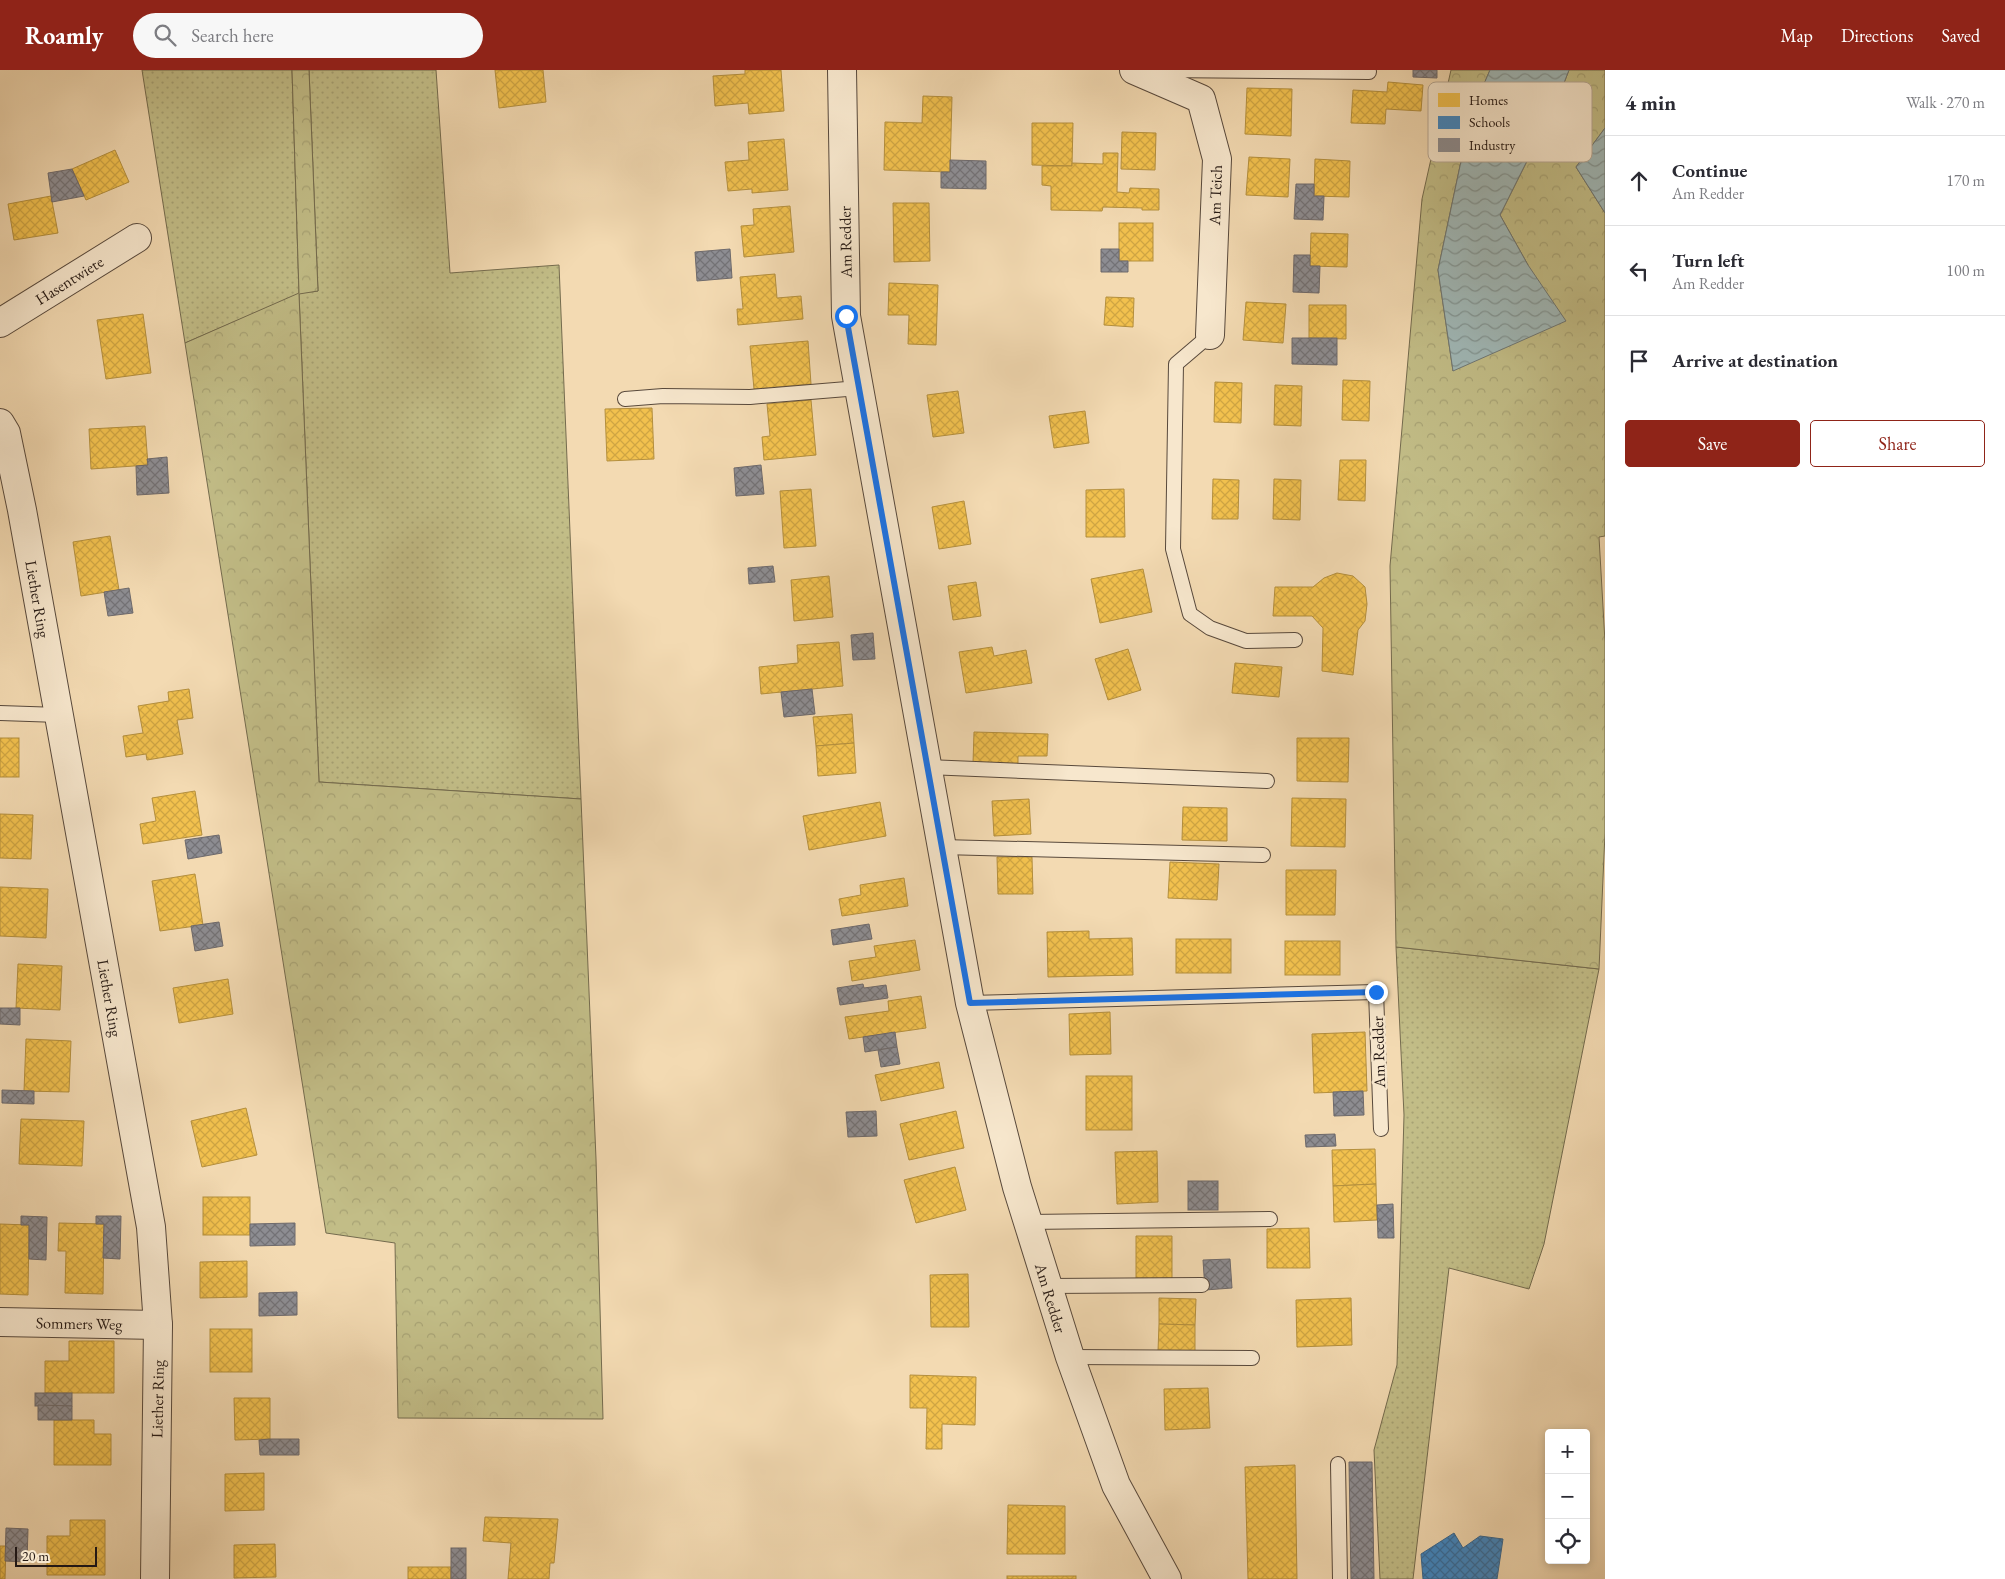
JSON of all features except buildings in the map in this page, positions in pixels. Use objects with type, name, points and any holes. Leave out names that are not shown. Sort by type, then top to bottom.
[{"type":"street","name":"Am Redder","points":[[842,70],[846,316],[970,1003],[1017,1188],[1070,1357],[1116,1486],[1167,1579]]},
{"type":"street","name":"Am Teich","points":[[1134,70],[1201,98],[1217,159],[1210,335]]},
{"type":"street","name":"Hasentwiete","points":[[0,322],[137,238]]},
{"type":"street","name":"Liether Ring","points":[[0,424],[6,433],[22,510],[151,1227],[158,1325],[155,1579]]},
{"type":"street","name":"Sommers Weg","points":[[0,1322],[158,1325]]},
{"type":"lane","points":[[1159,70],[1369,72]]},
{"type":"lane","points":[[1210,335],[1176,364],[1173,549],[1190,614],[1210,628],[1246,641],[1295,640]]},
{"type":"lane","points":[[625,399],[663,396],[750,397],[859,388]]},
{"type":"lane","points":[[0,713],[59,715]]},
{"type":"lane","points":[[927,767],[1267,781]]},
{"type":"lane","points":[[942,847],[1263,855]]},
{"type":"lane","name":"Am Redder","points":[[970,1003],[1376,992],[1381,1129]]},
{"type":"lane","points":[[1028,1222],[1270,1219]]},
{"type":"lane","points":[[1048,1286],[1202,1285]]},
{"type":"lane","points":[[1070,1357],[1252,1358]]},
{"type":"lane","points":[[1338,1464],[1340,1579]]},
{"type":"green space","points":[[142,70],[292,70],[299,293],[318,291],[309,70],[436,70],[450,273],[559,265],[581,799],[319,782],[299,294],[185,343]]},
{"type":"green space","points":[[292,70],[309,70],[318,291],[299,294],[319,782],[581,799],[596,1159],[603,1419],[398,1418],[395,1243],[326,1233],[185,343],[299,293]]},
{"type":"green space","points":[[1451,70],[1490,70],[1485,82],[1448,82]]},
{"type":"green space","points":[[1569,70],[1605,70],[1605,128],[1592,145],[1592,82],[1564,82]]},
{"type":"green space","points":[[1430,162],[1461,162],[1438,270],[1453,371],[1528,265],[1500,215],[1526,162],[1580,162],[1576,167],[1605,213],[1605,536],[1599,537],[1605,642],[1605,833],[1599,969],[1396,947],[1390,566],[1422,199]]},
{"type":"green space","points":[[1396,947],[1599,969],[1544,1244],[1529,1289],[1449,1268],[1413,1579],[1380,1579],[1374,1450],[1397,1365],[1404,1115]]},
{"type":"water","points":[[1490,70],[1569,70],[1564,82],[1485,82]]},
{"type":"water","points":[[1605,128],[1605,213],[1576,167],[1580,162],[1592,162],[1592,145]]},
{"type":"water","points":[[1461,162],[1526,162],[1500,215],[1528,265],[1566,321],[1453,371],[1438,270]]},
{"type":"route","points":[[846,316],[970,1003],[1376,992]]}]
